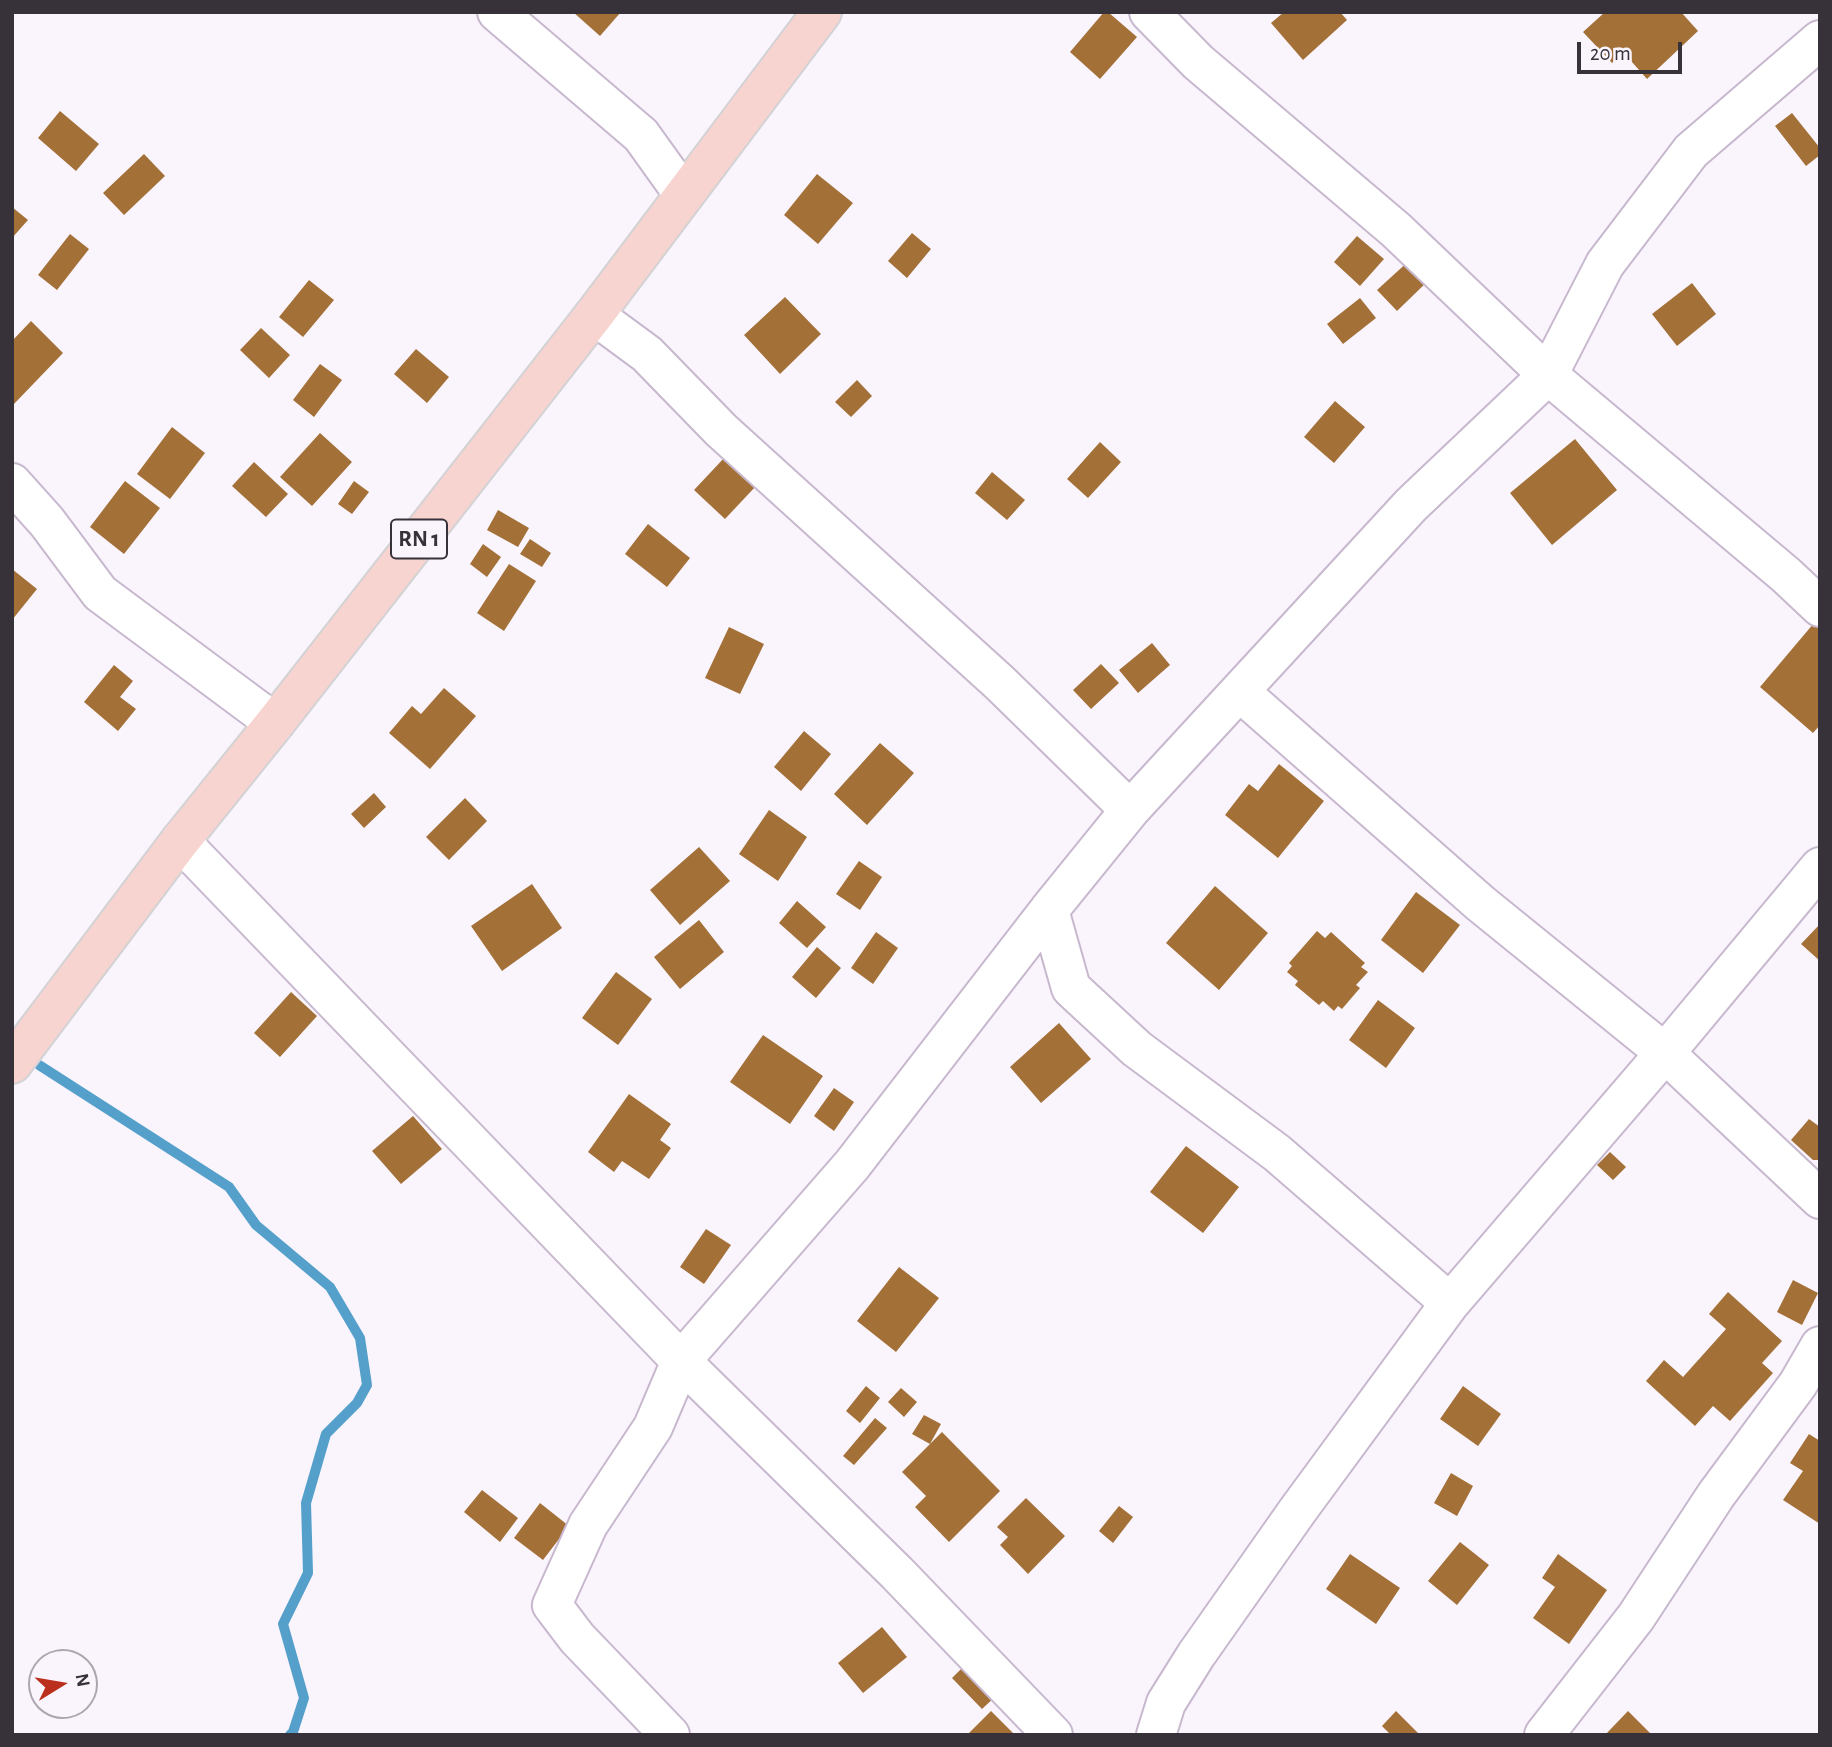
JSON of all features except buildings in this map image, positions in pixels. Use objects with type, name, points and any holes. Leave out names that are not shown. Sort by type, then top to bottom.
[{"type":"main road","name":"RN 1","points":[[12,1064],[180,841],[594,315],[822,12]]},
{"type":"street","points":[[498,12],[641,135],[684,195]]},
{"type":"street","points":[[1149,12],[1198,62],[1396,230],[1548,375],[1786,575],[1820,607]]},
{"type":"street","points":[[670,1735],[576,1639],[552,1605],[588,1525],[653,1427],[681,1361],[852,1165],[1049,910],[1130,810],[1411,505],[1548,375],[1605,264],[1691,151],[1820,40]]},
{"type":"street","points":[[594,315],[647,354],[721,430],[990,674],[1130,810]]},
{"type":"street","points":[[12,482],[47,522],[100,593],[275,723]]},
{"type":"street","points":[[1240,692],[1480,903],[1665,1053],[1820,1199]]},
{"type":"street","points":[[180,841],[681,1361],[897,1573],[1053,1735]]},
{"type":"street","points":[[1156,1735],[1166,1703],[1196,1655],[1298,1510],[1450,1303],[1665,1053],[1820,867]]},
{"type":"street","points":[[1049,910],[1071,988],[1137,1049],[1277,1153],[1450,1303]]},
{"type":"street","points":[[1544,1735],[1636,1617],[1716,1495],[1798,1384],[1820,1346]]},
{"type":"waterway","points":[[39,1065],[229,1187],[256,1225],[330,1287],[360,1338],[367,1385],[357,1403],[326,1434],[306,1503],[308,1573],[283,1624],[304,1698],[290,1735]]}]
